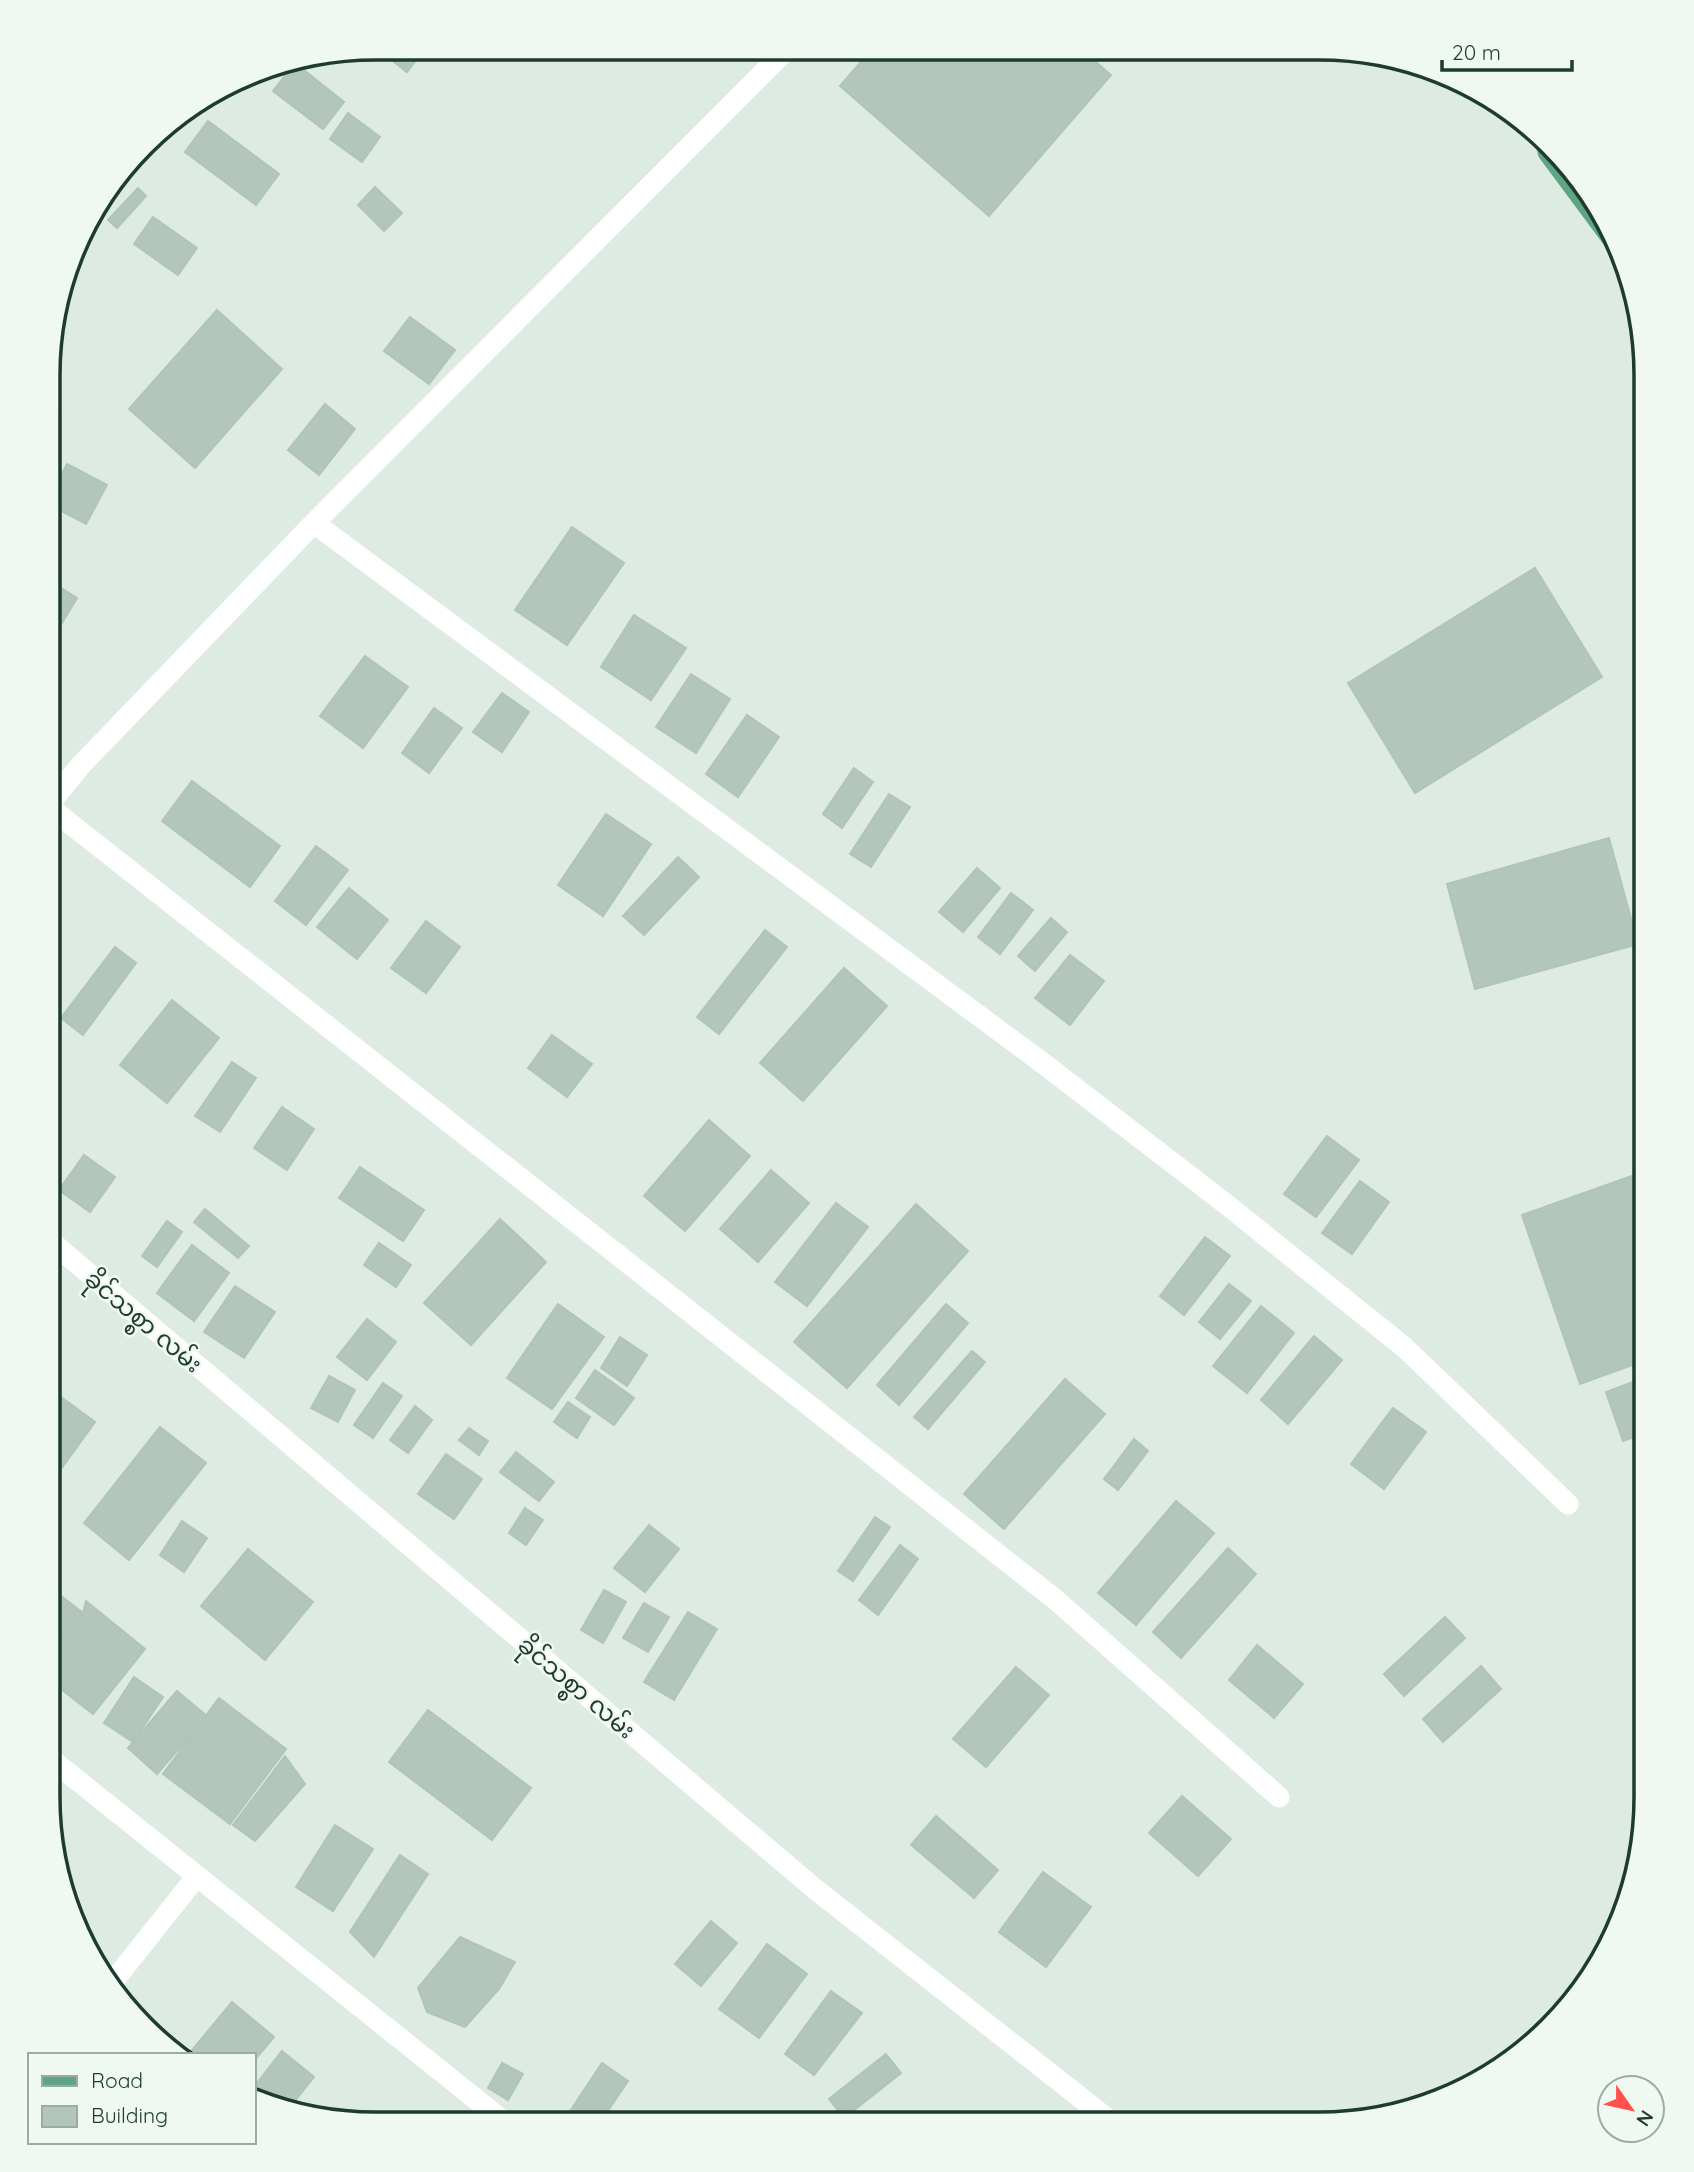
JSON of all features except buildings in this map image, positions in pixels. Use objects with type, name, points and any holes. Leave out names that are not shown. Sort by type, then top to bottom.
[{"type":"street","points":[[60,791],[80,765],[314,523],[776,60]]},
{"type":"street","points":[[314,523],[1044,1063],[1226,1204],[1404,1347],[1568,1504]]},
{"type":"street","points":[[60,814],[1056,1600],[1279,1797]]},
{"type":"street","name":"ခိုင်သစ္စာ လမ်း","points":[[60,1249],[815,1889],[1099,2112]]},
{"type":"street","points":[[60,1766],[492,2112]]},
{"type":"street","points":[[116,1977],[197,1876]]}]
